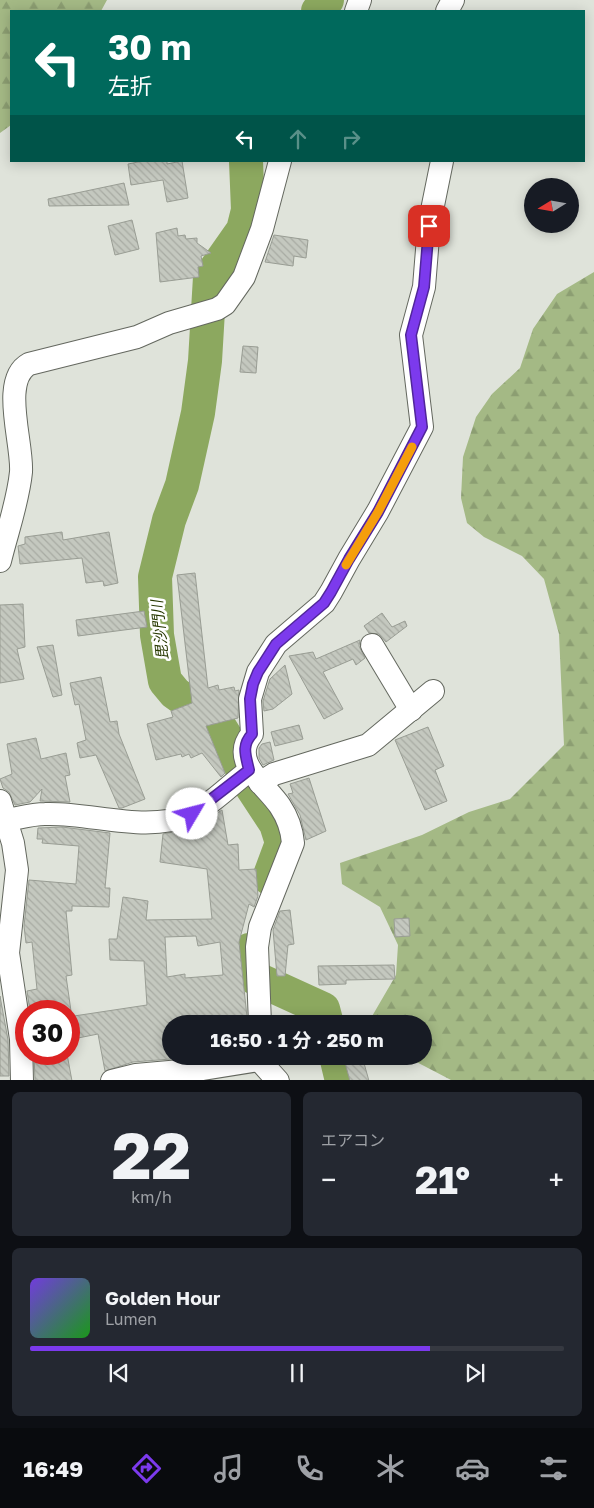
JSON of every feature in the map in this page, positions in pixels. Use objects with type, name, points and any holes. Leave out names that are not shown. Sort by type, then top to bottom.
[{"type":"street","points":[[0,561],[21,469],[14,405],[13,385],[16,376],[23,367],[29,364],[136,336],[169,322],[217,309],[225,304],[244,277],[262,229],[280,162]]},
{"type":"street","points":[[260,1015],[257,947],[260,927],[293,843],[292,832],[286,816],[280,806],[255,777],[244,749],[245,742],[252,734],[250,699],[253,684],[258,672],[276,644],[324,603],[378,512],[422,427],[411,335],[424,287],[429,226],[442,162]]},
{"type":"street","points":[[372,645],[411,710]]},
{"type":"street","points":[[22,1080],[21,1039],[8,953],[17,870],[14,843],[4,811],[102,820],[148,822],[170,820],[192,814],[255,777],[274,774],[368,745],[433,691]]},
{"type":"street","points":[[112,1080],[136,1075],[203,1070],[226,1065]]},
{"type":"street","points":[[265,1065],[278,1080]]},
{"type":"green space","points":[[0,0],[107,0],[102,10],[10,10],[10,126],[0,133]]},
{"type":"green space","points":[[594,272],[594,1080],[451,1080],[422,1065],[432,1065],[432,1015],[373,1015],[396,975],[398,945],[380,907],[342,884],[340,863],[422,835],[469,812],[510,799],[564,745],[559,634],[544,579],[522,556],[484,537],[467,523],[461,498],[463,457],[476,417],[492,394],[520,368],[533,329],[557,294]]},
{"type":"building","points":[[138,162],[167,162],[167,164],[182,162],[188,198],[167,202],[163,180],[131,185],[128,164]]},
{"type":"building","points":[[124,183],[129,205],[49,206],[48,199]]},
{"type":"building","points":[[132,220],[139,249],[115,255],[108,226]]},
{"type":"building","points":[[177,228],[178,236],[185,235],[186,239],[197,238],[197,243],[211,253],[201,256],[203,266],[198,267],[199,277],[160,282],[156,233]]},
{"type":"building","points":[[274,235],[308,240],[306,258],[294,256],[293,266],[265,262]]},
{"type":"building","points":[[243,346],[258,347],[256,373],[240,372]]},
{"type":"building","points":[[62,532],[63,540],[109,532],[118,583],[104,586],[103,581],[86,583],[82,558],[20,564],[18,546],[25,544],[25,537]]},
{"type":"building","points":[[195,573],[208,688],[218,685],[219,690],[234,687],[235,691],[239,690],[238,718],[206,726],[225,773],[221,777],[202,753],[191,758],[189,754],[182,757],[181,754],[156,760],[147,724],[173,717],[171,711],[192,703],[177,575]]},
{"type":"building","points":[[23,604],[25,647],[17,649],[24,679],[0,683],[0,605]]},
{"type":"building","points":[[144,611],[147,627],[78,636],[76,620]]},
{"type":"building","points":[[382,613],[392,627],[405,621],[407,626],[386,642],[379,634],[369,633],[364,626]]},
{"type":"building","points":[[360,640],[359,646],[365,658],[356,665],[353,659],[323,672],[343,709],[324,719],[289,656],[313,652],[316,659]]},
{"type":"building","points":[[53,645],[62,695],[53,697],[37,647]]},
{"type":"building","points":[[285,665],[292,694],[273,709],[264,711],[263,701],[270,679]]},
{"type":"building","points":[[101,677],[110,722],[117,721],[119,734],[145,799],[122,808],[119,808],[96,755],[80,758],[77,743],[86,740],[79,704],[75,705],[70,683]]},
{"type":"building","points":[[299,725],[303,739],[275,746],[271,732]]},
{"type":"building","points":[[428,727],[444,766],[435,770],[447,801],[425,810],[395,740]]},
{"type":"building","points":[[36,738],[41,759],[66,753],[70,775],[65,776],[70,802],[40,801],[42,789],[30,802],[15,805],[9,792],[3,788],[0,779],[12,774],[7,744]]},
{"type":"building","points":[[270,742],[274,760],[263,765],[259,758],[259,748],[262,744]]},
{"type":"building","points":[[309,778],[326,831],[306,840],[300,815],[288,794],[293,793],[290,784]]},
{"type":"building","points":[[222,810],[228,845],[238,844],[239,870],[256,869],[258,896],[254,907],[249,904],[239,942],[247,1015],[162,1015],[162,1060],[133,1062],[105,1071],[98,1034],[80,1038],[80,1015],[147,1005],[144,961],[110,960],[109,939],[117,939],[123,897],[148,901],[146,920],[212,919],[207,869],[160,862],[163,834],[184,830],[196,831],[195,827]],"holes":[[[196,936],[198,946],[220,942],[223,975],[185,978],[185,974],[167,977],[165,937]]]},
{"type":"building","points":[[62,827],[110,833],[105,888],[110,888],[109,907],[72,906],[72,911],[66,911],[72,975],[66,976],[69,1000],[28,1000],[27,991],[37,989],[32,942],[26,943],[24,926],[29,880],[76,884],[79,846],[42,843],[43,839],[37,839],[38,828]]},
{"type":"building","points":[[290,910],[294,944],[288,945],[285,976],[277,976],[273,930],[280,911]]},
{"type":"building","points":[[409,918],[410,936],[395,937],[394,919]]},
{"type":"building","points":[[394,965],[395,979],[346,980],[346,984],[319,985],[318,966]]},
{"type":"building","points":[[0,996],[8,1040],[9,1076],[0,1076]]},
{"type":"building","points":[[34,1065],[69,1065],[72,1080],[35,1080]]},
{"type":"building","points":[[346,1065],[365,1065],[369,1080],[350,1080]]},
{"type":"waterway","name":"毘沙門川","points":[[319,10],[327,0]]},
{"type":"waterway","name":"毘沙門川","points":[[246,162],[248,210],[243,230],[210,277],[205,361],[198,413],[182,485],[169,520],[155,577],[157,635],[165,681],[175,693],[210,718],[221,729],[231,745],[247,780],[276,824],[282,843],[269,878]]},
{"type":"waterway","name":"毘沙門川","points":[[249,950],[250,967],[255,978],[323,1009],[325,1015]]},
{"type":"waterway","name":"毘沙門川","points":[[338,1065],[342,1080]]},
{"type":"slow traffic","points":[[346,565],[378,512],[412,447]]},
{"type":"route","points":[[192,814],[249,770],[244,749],[245,742],[252,734],[249,710],[250,699],[258,672],[276,644],[324,603],[378,512],[422,427],[411,335],[424,287],[429,226]]}]
